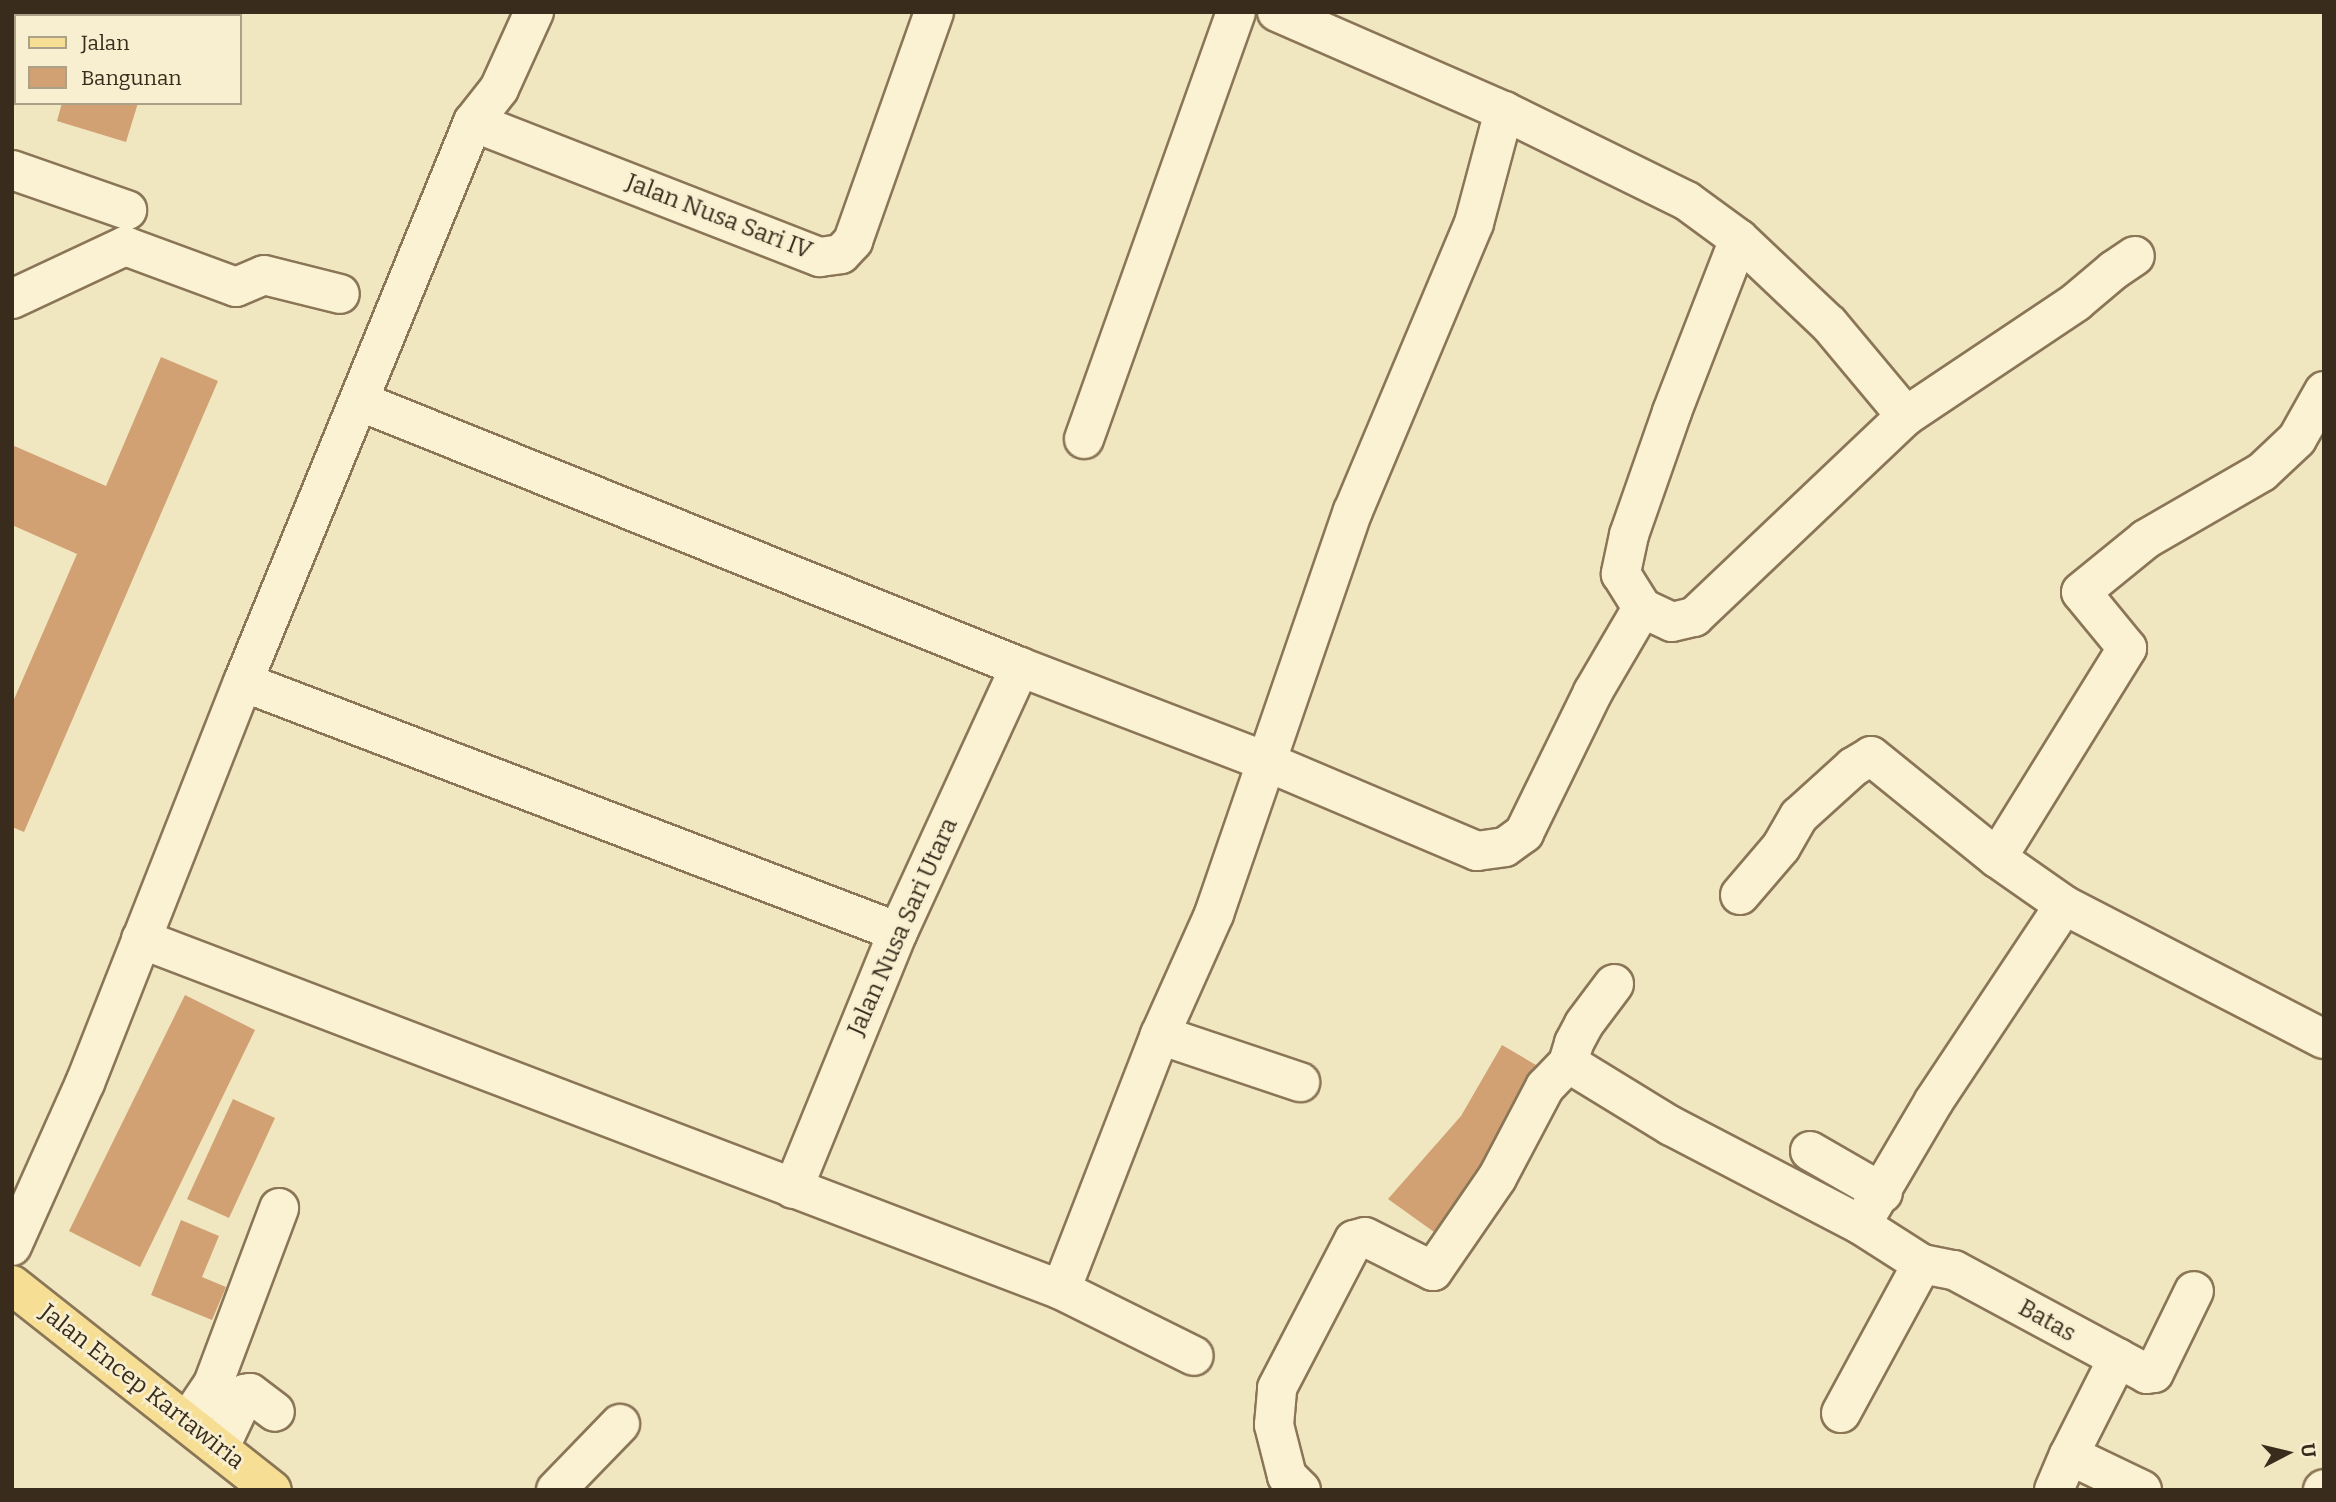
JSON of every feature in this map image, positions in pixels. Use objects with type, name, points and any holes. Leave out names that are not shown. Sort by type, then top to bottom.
[{"type":"main road","name":"Jalan Encep Kartawiria","points":[[12,1285],[188,1421],[272,1490]]},
{"type":"street","points":[[12,1246],[85,1083],[243,682],[473,122],[499,89],[534,12]]},
{"type":"street","name":"Jalan Nusa Sari IV","points":[[473,122],[820,257],[841,254],[853,242],[934,12]]},
{"type":"street","points":[[1084,439],[1236,12]]},
{"type":"street","points":[[1278,12],[1504,111],[1686,201],[1739,239],[1829,324],[1906,416]]},
{"type":"street","points":[[1061,1290],[1160,1035],[1214,914],[1353,512],[1474,223],[1504,111]]},
{"type":"street","points":[[12,170],[127,210]]},
{"type":"street","points":[[1739,239],[1672,412],[1629,535],[1621,573],[1642,608],[1672,622],[1695,617],[1906,416],[2076,302],[2135,256]]},
{"type":"street","points":[[12,299],[125,246],[236,287],[264,275],[340,294]]},
{"type":"street","points":[[1997,858],[2127,648],[2081,592],[2146,539],[2262,472],[2297,439],[2324,391]]},
{"type":"street","points":[[359,401],[1020,667],[1267,762],[1477,851],[1505,847],[1524,833],[1593,692],[1642,608]]},
{"type":"street","name":"Jalan Nusa Sari Utara","points":[[793,1189],[898,932],[1020,667]]},
{"type":"street","points":[[243,682],[898,932]]},
{"type":"street","points":[[1740,895],[1781,847],[1798,816],[1853,767],[1871,756],[1997,858],[2064,905],[2324,1039]]},
{"type":"street","points":[[1861,1225],[1883,1193],[1934,1101],[2064,905]]},
{"type":"street","points":[[141,939],[1061,1290],[1194,1356]]},
{"type":"street","points":[[1301,1490],[1287,1475],[1274,1424],[1277,1388],[1354,1240],[1365,1237],[1433,1271],[1497,1178],[1545,1087],[1568,1063],[1579,1034],[1614,984]]},
{"type":"street","points":[[1160,1035],[1300,1082]]},
{"type":"street","name":"Batas","points":[[1568,1063],[1671,1126],[1861,1225],[1922,1264],[1954,1269],[2147,1374],[2154,1373],[2194,1291]]},
{"type":"street","points":[[1810,1151],[1883,1193]]},
{"type":"street","points":[[188,1421],[213,1384],[279,1208]]},
{"type":"street","points":[[1841,1413],[1922,1264]]},
{"type":"street","points":[[2054,1490],[2118,1358]]},
{"type":"street","points":[[220,1447],[245,1394],[250,1393],[275,1412]]},
{"type":"street","points":[[556,1490],[620,1424]]},
{"type":"street","points":[[2069,1455],[2142,1490]]},
{"type":"building","points":[[12,61],[14,96],[12,100]]},
{"type":"building","points":[[61,105],[137,105],[126,142],[57,121]]},
{"type":"building","points":[[161,357],[218,381],[24,832],[12,827],[12,704],[77,554],[12,525],[12,445],[106,486]]},
{"type":"building","points":[[185,995],[255,1030],[140,1267],[69,1231]]},
{"type":"building","points":[[1502,1045],[1548,1072],[1448,1242],[1388,1199],[1461,1116]]},
{"type":"building","points":[[233,1099],[275,1118],[229,1218],[187,1199]]},
{"type":"building","points":[[181,1220],[219,1236],[202,1277],[226,1287],[212,1320],[151,1295]]}]
